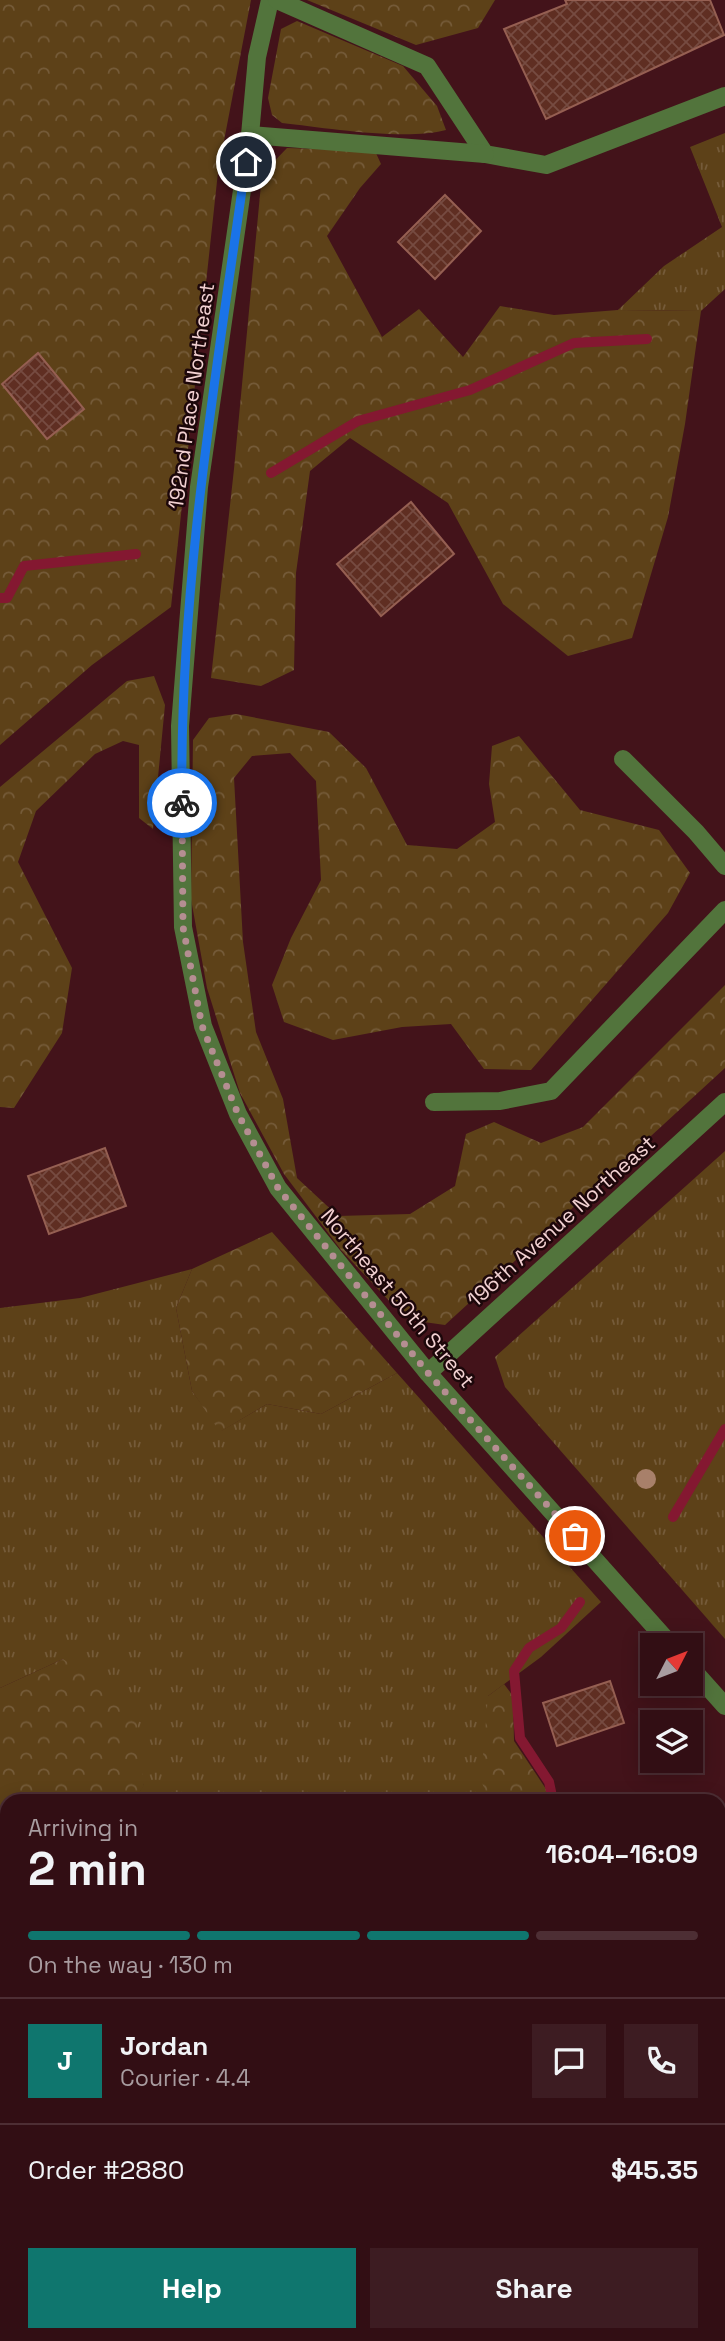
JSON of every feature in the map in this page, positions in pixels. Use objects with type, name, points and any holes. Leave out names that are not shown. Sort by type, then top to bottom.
[{"type":"street","name":"192nd Place Northeast","points":[[183,927],[180,726],[199,487],[250,135],[257,57],[270,0]]},
{"type":"street","points":[[277,0],[427,66],[485,154]]},
{"type":"street","points":[[250,135],[485,154],[546,165],[725,96]]},
{"type":"street","points":[[623,759],[696,832],[725,866]]},
{"type":"street","points":[[433,1102],[500,1101],[551,1091],[725,910]]},
{"type":"street","name":"Northeast 50th Street","points":[[183,927],[202,1026],[238,1114],[278,1188],[428,1373],[660,1633]]},
{"type":"street","name":"196th Avenue Northeast","points":[[428,1373],[725,1102]]},
{"type":"street","points":[[704,1683],[725,1706]]},
{"type":"green space","points":[[0,0],[251,0],[218,172],[171,607],[92,665],[0,745]]},
{"type":"green space","points":[[307,0],[495,0],[478,28],[416,45]]},
{"type":"green space","points":[[297,21],[403,66],[437,106],[446,130],[388,134],[282,123],[272,115],[268,98],[281,29]]},
{"type":"green space","points":[[725,133],[725,289],[701,311],[618,310],[664,266],[722,227],[690,147]]},
{"type":"green space","points":[[287,148],[375,151],[381,164],[360,188],[327,236],[382,337],[419,309],[463,357],[500,306],[554,315],[618,310],[701,311],[668,517],[632,638],[568,656],[503,604],[448,503],[350,438],[310,471],[296,573],[294,670],[261,686],[211,678],[262,174]]},
{"type":"green space","points":[[154,676],[165,705],[153,829],[139,818],[139,745],[123,741],[95,754],[36,811],[18,862],[72,968],[62,1033],[14,1108],[0,1107],[0,787],[127,681]]},
{"type":"green space","points":[[236,714],[329,732],[366,768],[407,845],[457,849],[495,822],[489,784],[492,746],[519,736],[580,810],[659,830],[690,873],[668,913],[531,1070],[484,1069],[451,1024],[402,1027],[333,1040],[284,1022],[272,985],[291,938],[321,880],[316,781],[290,753],[252,756],[234,778],[243,942],[256,1032],[283,1099],[297,1178],[338,1216],[410,1214],[455,1186],[466,1134],[494,1122],[541,1143],[583,1127],[725,985],[725,1068],[445,1325],[424,1322],[393,1305],[341,1250],[284,1174],[240,1093],[207,988],[191,899],[193,740],[209,718]]},
{"type":"green space","points":[[725,1151],[725,1639],[505,1387],[495,1357]]},
{"type":"green space","points":[[272,1232],[397,1373],[321,1414],[267,1404],[220,1432],[192,1391],[176,1308],[192,1269]]},
{"type":"green space","points":[[192,1269],[176,1308],[192,1391],[221,1431],[267,1404],[321,1414],[397,1373],[601,1602],[541,1657],[488,1696],[490,1794],[138,1794],[144,1785],[63,1659],[0,1688],[0,1308],[80,1298]]},
{"type":"green space","points":[[63,1659],[136,1709],[144,1786],[138,1794],[0,1794],[0,1688]]},
{"type":"green space","points":[[504,1684],[513,1696],[514,1741],[549,1794],[487,1794],[481,1781],[488,1696]]},
{"type":"building","points":[[565,0],[710,0],[724,35],[546,119],[504,29],[567,4]]},
{"type":"building","points":[[445,195],[481,231],[435,279],[398,242]]},
{"type":"building","points":[[38,353],[84,409],[47,439],[2,384]]},
{"type":"building","points":[[411,502],[454,554],[381,616],[337,564]]},
{"type":"building","points":[[105,1148],[126,1206],[49,1234],[28,1176]]},
{"type":"building","points":[[610,1681],[624,1723],[557,1746],[543,1703]]},
{"type":"waterway","points":[[271,473],[358,421],[470,390],[574,343],[647,339]]},
{"type":"waterway","points":[[0,598],[7,598],[24,566],[136,554]]},
{"type":"waterway","points":[[673,1517],[725,1429]]},
{"type":"waterway","points":[[552,1794],[549,1782],[520,1738],[514,1671],[529,1648],[561,1628],[580,1602]]},
{"type":"way so far","points":[[182,803],[183,927],[202,1026],[238,1114],[278,1188],[428,1373],[575,1536]]},
{"type":"route","points":[[182,803],[180,726],[199,487],[246,162]]}]
